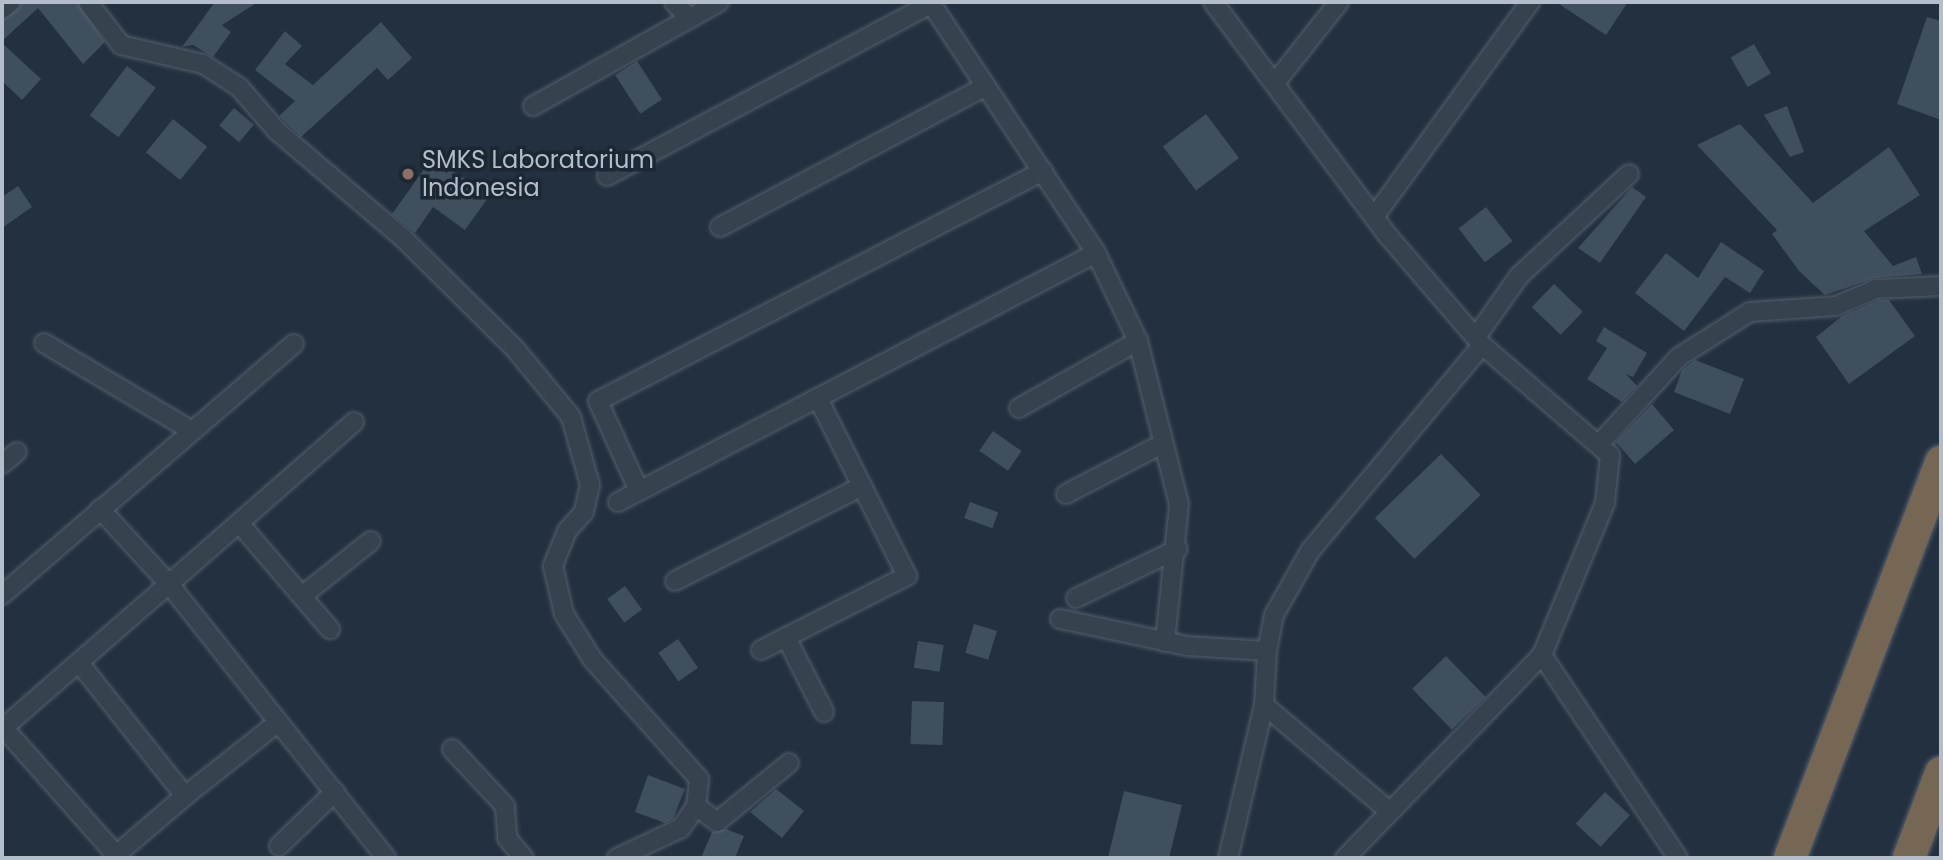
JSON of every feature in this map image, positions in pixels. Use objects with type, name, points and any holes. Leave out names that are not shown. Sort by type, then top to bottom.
[{"type":"highway","points":[[1790,858],[1941,462]]},
{"type":"highway","points":[[1909,858],[1941,773]]},
{"type":"street","points":[[2,9],[11,2]]},
{"type":"street","points":[[88,2],[121,45],[204,64],[239,87],[276,131],[403,238],[558,400],[581,440],[590,485],[584,512],[567,531],[553,566],[564,614],[593,660],[686,760],[699,779],[696,806],[674,835],[617,858]]},
{"type":"street","points":[[674,2],[688,17]]},
{"type":"street","points":[[533,106],[719,2]]},
{"type":"street","points":[[1213,2],[1374,217],[1479,341],[1601,442],[1611,468],[1605,503],[1542,655],[1345,858]]},
{"type":"street","points":[[1275,83],[1339,2]]},
{"type":"street","points":[[1374,217],[1530,2]]},
{"type":"street","points":[[607,176],[931,3],[1096,253],[1138,341],[1160,446],[1179,504],[1178,549],[1165,642]]},
{"type":"street","points":[[720,227],[986,86]]},
{"type":"street","points":[[639,491],[598,401],[1043,171]]},
{"type":"street","points":[[1228,858],[1264,705],[1267,651],[1274,615],[1310,551],[1479,341],[1519,276],[1629,174]]},
{"type":"street","points":[[618,502],[1096,253]]},
{"type":"street","points":[[1601,442],[1679,357],[1750,312],[1836,306],[1876,289],[1941,286]]},
{"type":"street","points":[[1019,408],[1138,341]]},
{"type":"street","points":[[44,343],[192,431]]},
{"type":"street","points":[[2,595],[294,344]]},
{"type":"street","points":[[761,650],[907,576],[818,398]]},
{"type":"street","points":[[276,724],[114,857],[2,728],[79,664],[354,422]]},
{"type":"street","points":[[1066,494],[1160,446]]},
{"type":"street","points":[[2,464],[17,452]]},
{"type":"street","points":[[675,581],[862,486]]},
{"type":"street","points":[[100,509],[169,584],[276,724],[335,792],[386,858]]},
{"type":"street","points":[[239,523],[330,628]]},
{"type":"street","points":[[302,596],[371,541]]},
{"type":"street","points":[[1076,598],[1178,549]]},
{"type":"street","points":[[1060,619],[1165,642],[1267,651]]},
{"type":"street","points":[[786,637],[824,712]]},
{"type":"street","points":[[1542,655],[1678,858]]},
{"type":"street","points":[[79,664],[185,796]]},
{"type":"street","points":[[1264,705],[1390,812]]},
{"type":"street","points":[[452,750],[505,806],[507,838],[524,858]]},
{"type":"street","points":[[696,806],[717,822],[789,763]]},
{"type":"street","points":[[279,846],[335,792]]},
{"type":"building","points":[[22,2],[77,2],[105,42],[83,64],[38,8],[2,41],[2,20]]},
{"type":"building","points":[[215,2],[258,2],[222,25],[231,32],[213,57],[193,45],[182,47]]},
{"type":"building","points":[[1556,2],[1628,2],[1606,35]]},
{"type":"building","points":[[1927,17],[1941,21],[1941,120],[1897,104]]},
{"type":"building","points":[[381,22],[412,58],[388,80],[377,68],[301,137],[279,116],[295,101],[255,70],[285,31],[302,46],[285,64],[313,85]]},
{"type":"building","points":[[2,43],[41,79],[22,100],[2,81]]},
{"type":"building","points":[[1754,44],[1771,73],[1748,87],[1731,58]]},
{"type":"building","points":[[637,61],[662,100],[640,114],[615,75]]},
{"type":"building","points":[[127,66],[156,88],[118,137],[90,116]]},
{"type":"building","points":[[1787,106],[1804,152],[1790,157],[1764,115]]},
{"type":"building","points":[[234,108],[254,125],[239,142],[219,126]]},
{"type":"building","points":[[1206,114],[1239,158],[1196,190],[1163,146]]},
{"type":"building","points":[[173,119],[207,147],[180,180],[146,152]]},
{"type":"building","points":[[1740,124],[1813,203],[1889,147],[1920,195],[1864,231],[1893,266],[1916,257],[1922,274],[1875,278],[1825,295],[1799,271],[1772,234],[1777,230],[1697,145]]},
{"type":"building","points":[[432,158],[490,195],[465,230],[433,207],[415,233],[392,214]]},
{"type":"building","points":[[18,186],[32,207],[2,228],[2,197]]},
{"type":"building","points":[[1632,187],[1646,197],[1600,263],[1578,248]]},
{"type":"building","points":[[1486,207],[1512,241],[1485,262],[1458,229]]},
{"type":"building","points":[[1721,242],[1764,271],[1750,293],[1725,277],[1684,331],[1635,293],[1666,253],[1698,278]]},
{"type":"building","points":[[1554,284],[1583,312],[1561,335],[1532,307]]},
{"type":"building","points":[[1879,300],[1889,300],[1915,336],[1849,384],[1816,337],[1842,316]]},
{"type":"building","points":[[1604,327],[1647,353],[1633,377],[1626,374],[1637,386],[1622,402],[1587,379],[1607,348],[1596,341]]},
{"type":"building","points":[[1695,360],[1744,379],[1730,414],[1674,392],[1682,370]]},
{"type":"building","points":[[1652,404],[1674,430],[1635,464],[1616,442]]},
{"type":"building","points":[[993,431],[1022,451],[1008,471],[979,451]]},
{"type":"building","points":[[1441,454],[1481,495],[1414,559],[1375,518]]},
{"type":"building","points":[[970,502],[998,512],[992,528],[964,518]]},
{"type":"building","points":[[625,586],[642,609],[624,622],[607,599]]},
{"type":"building","points":[[974,624],[997,631],[988,660],[965,653]]},
{"type":"building","points":[[678,639],[698,668],[678,681],[658,653]]},
{"type":"building","points":[[918,641],[944,645],[939,672],[914,668]]},
{"type":"building","points":[[1446,656],[1486,697],[1452,730],[1412,689]]},
{"type":"building","points":[[912,701],[944,702],[942,745],[910,744]]},
{"type":"building","points":[[648,775],[685,789],[673,819],[665,823],[635,812]]},
{"type":"building","points":[[776,789],[804,811],[782,838],[750,812]]},
{"type":"building","points":[[1124,791],[1182,805],[1169,858],[1108,858]]},
{"type":"building","points":[[1605,792],[1630,815],[1601,847],[1576,823]]},
{"type":"building","points":[[726,829],[744,836],[735,858],[701,858],[712,832]]},
{"type":"place","name":"SMKS Laboratorium Indonesia","points":[[408,174]]}]
